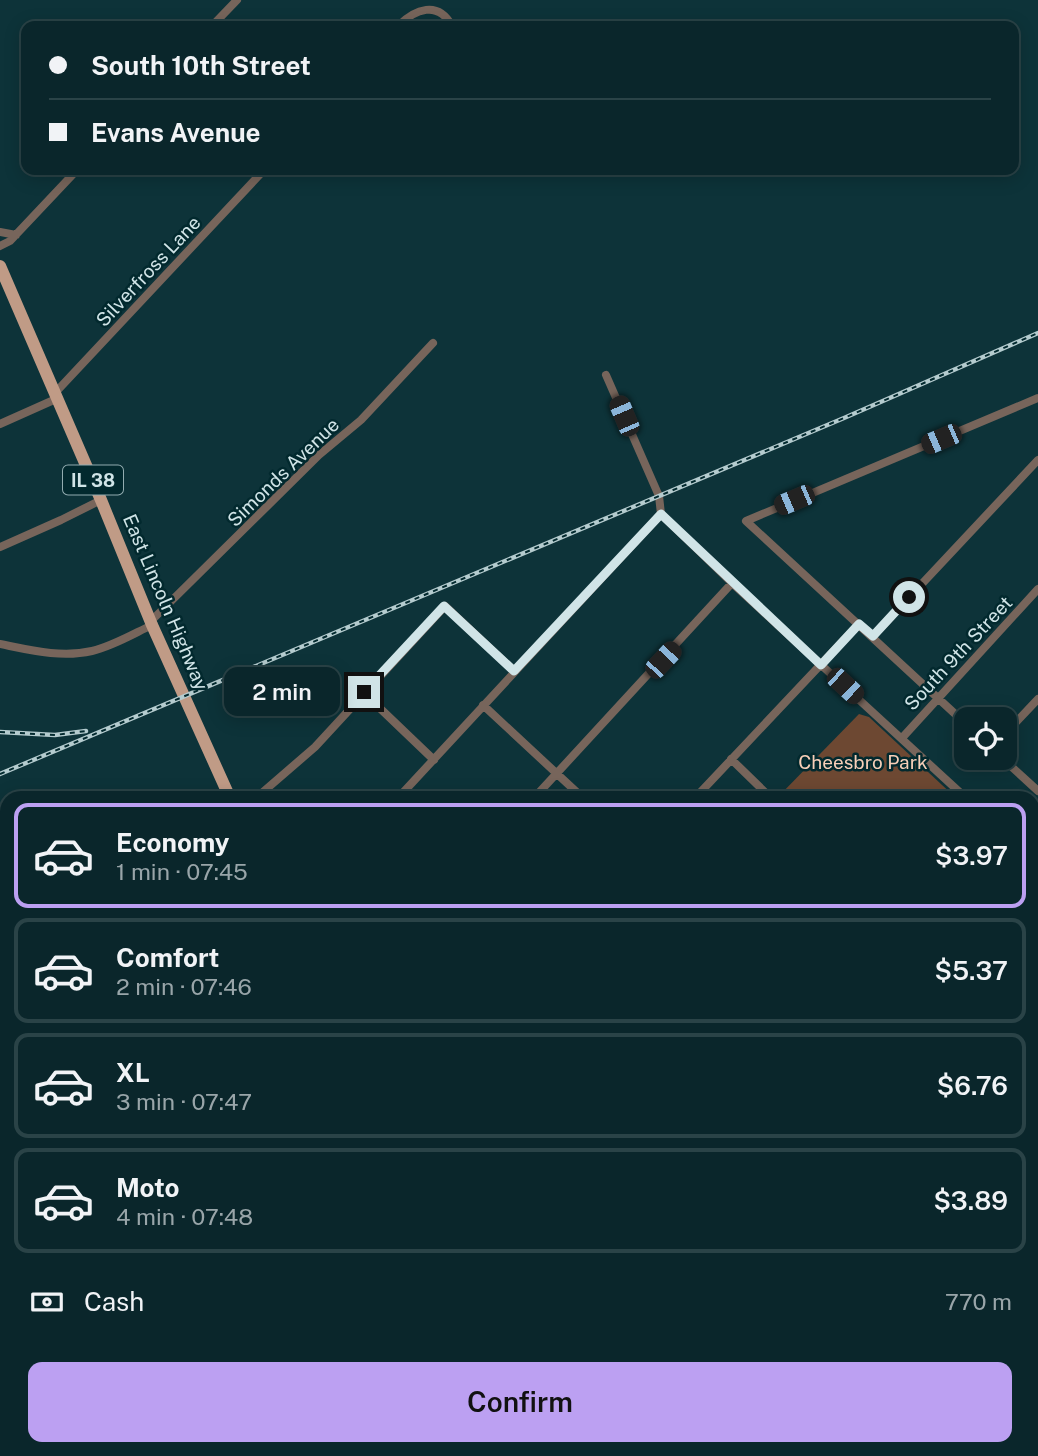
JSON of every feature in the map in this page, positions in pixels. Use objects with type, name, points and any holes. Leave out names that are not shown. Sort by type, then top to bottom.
[{"type":"main road","name":"East Lincoln Highway","points":[[0,266],[227,791]]},
{"type":"street","points":[[217,21],[237,0]]},
{"type":"street","points":[[403,21],[410,14],[428,10],[442,13],[448,21]]},
{"type":"street","points":[[0,246],[16,235],[72,175]]},
{"type":"street","name":"Silverfross Lane","points":[[55,396],[259,175]]},
{"type":"street","points":[[0,232],[16,235]]},
{"type":"street","name":"Simonds Avenue","points":[[0,644],[49,653],[80,653],[100,649],[152,623],[319,455],[361,420],[433,343]]},
{"type":"street","points":[[606,375],[659,496],[661,514],[732,583],[959,791]]},
{"type":"street","points":[[0,424],[55,396]]},
{"type":"street","points":[[954,712],[746,521],[1038,398]]},
{"type":"street","points":[[873,636],[1038,460]]},
{"type":"street","points":[[0,547],[101,500]]},
{"type":"street","points":[[405,791],[661,514]]},
{"type":"street","points":[[541,791],[732,583]]},
{"type":"street","name":"South 9th Street","points":[[902,738],[1038,589]]},
{"type":"street","points":[[264,791],[315,747],[444,606],[514,671]]},
{"type":"street","points":[[701,791],[859,624]]},
{"type":"street","points":[[364,692],[434,760]]},
{"type":"street","points":[[1017,722],[1038,699]]},
{"type":"street","points":[[483,705],[576,791]]},
{"type":"street","points":[[730,760],[763,791]]},
{"type":"street","points":[[1015,770],[1038,791]]},
{"type":"green space","name":"Cheesbro Park","points":[[859,714],[869,717],[948,791],[784,791]]},
{"type":"railway","points":[[0,774],[844,418],[1038,333]]},
{"type":"railway","points":[[0,732],[55,735],[86,731]]},
{"type":"route","points":[[364,692],[444,606],[514,671],[661,514],[821,665],[859,624],[873,636],[909,597]]}]
